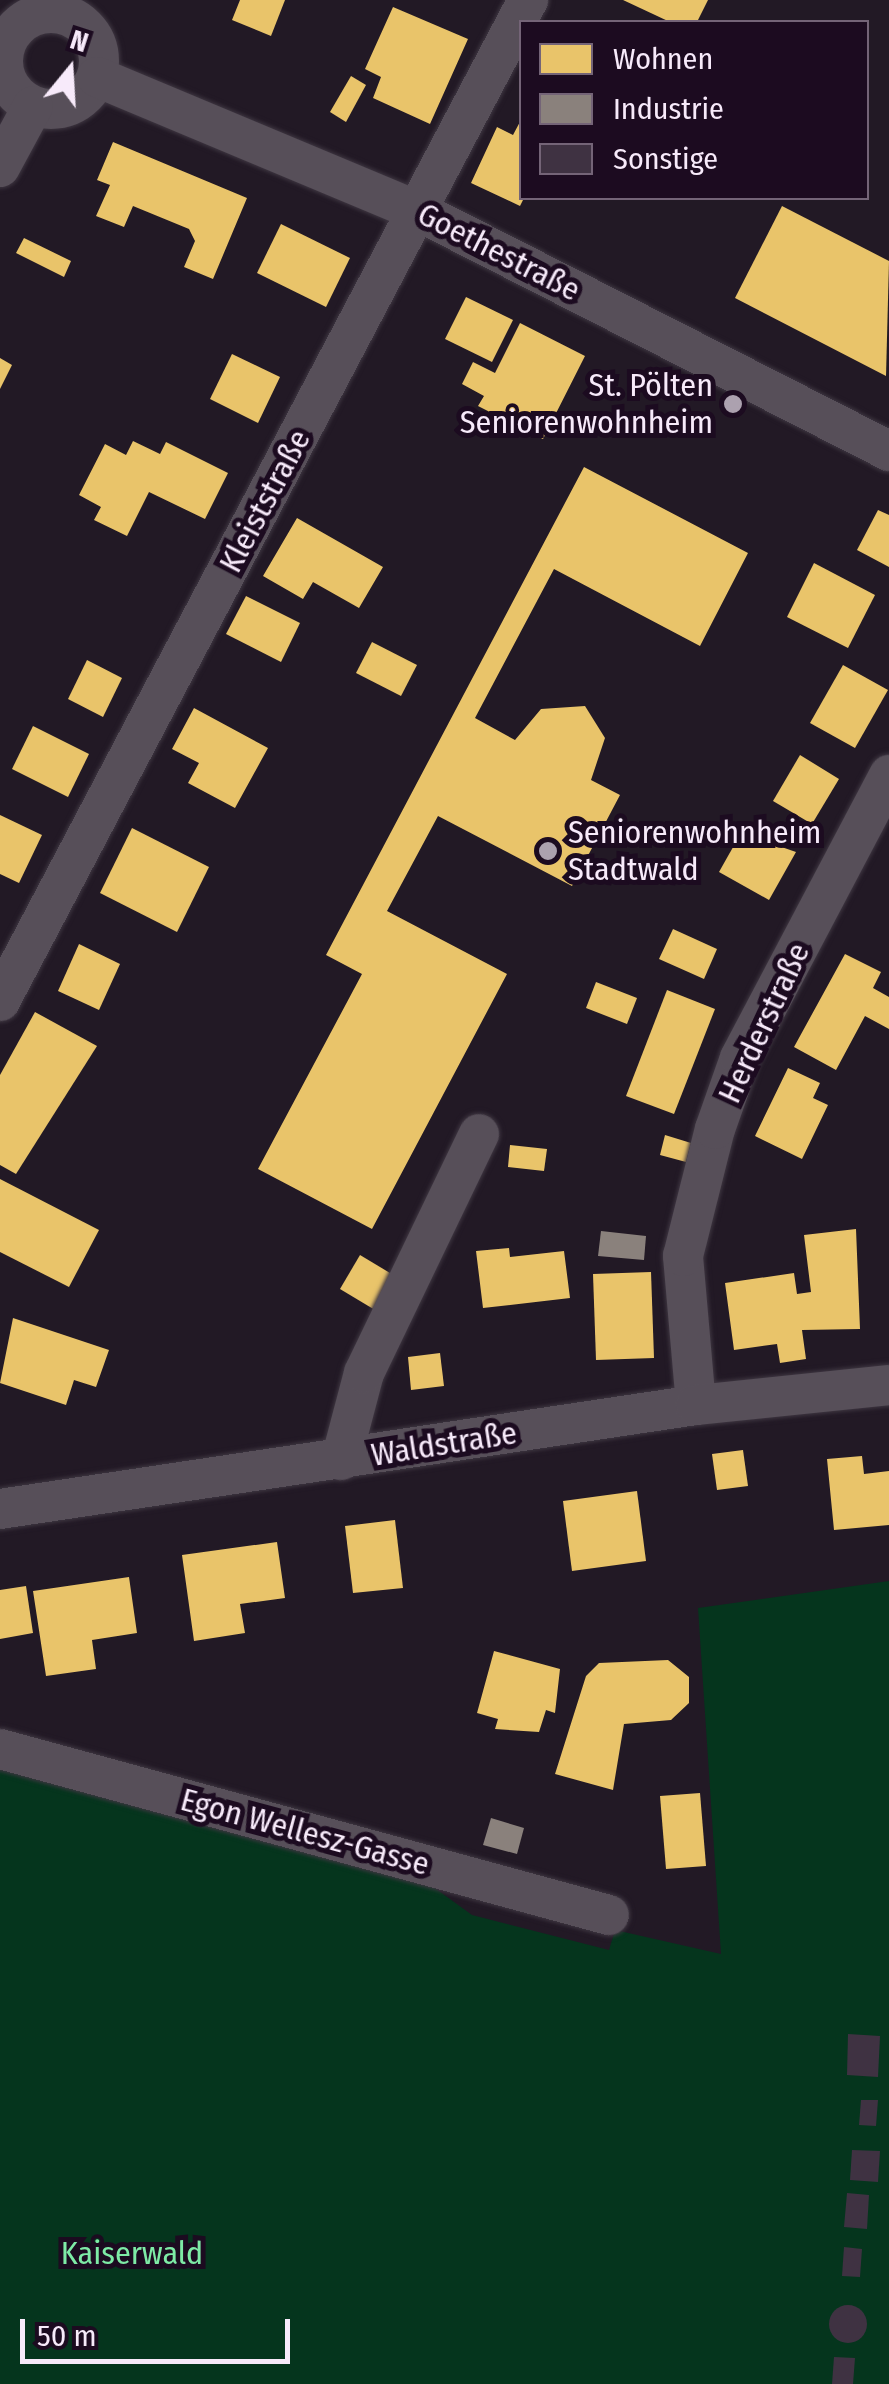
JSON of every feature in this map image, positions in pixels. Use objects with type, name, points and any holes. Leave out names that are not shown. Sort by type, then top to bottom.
[{"type":"street","name":"Kleiststraße","points":[[0,1002],[528,0]]},
{"type":"street","points":[[46,12],[87,12],[98,47],[97,77],[71,105],[33,106],[6,78],[4,36],[46,12]]},
{"type":"street","name":"Goethestraße","points":[[97,77],[418,211],[889,451]]},
{"type":"street","points":[[0,167],[33,106]]},
{"type":"street","name":"Herderstraße","points":[[696,1404],[683,1256],[715,1129],[740,1058],[889,775]]},
{"type":"street","points":[[341,1460],[364,1373],[479,1134]]},
{"type":"street","name":"Waldstraße","points":[[0,1509],[696,1404],[889,1385]]},
{"type":"street","name":"Egon Wellesz-Gasse","points":[[0,1750],[609,1915]]},
{"type":"green space","name":"Kaiserwald","points":[[889,1581],[889,2384],[0,2384],[0,1769],[432,1886],[472,1915],[609,1950],[615,1930],[721,1954],[698,1608]]},
{"type":"building: Wohnen","points":[[240,0],[285,0],[271,36],[232,20]]},
{"type":"building: Wohnen","points":[[623,0],[708,0],[698,20],[666,20]]},
{"type":"building: Wohnen","points":[[393,7],[468,39],[430,124],[373,98],[381,77],[365,69]]},
{"type":"building: Wohnen","points":[[351,76],[366,85],[346,122],[330,112]]},
{"type":"building: Wohnen","points":[[519,124],[519,200],[523,200],[520,206],[471,183],[497,127],[513,135]]},
{"type":"building: Wohnen","points":[[113,142],[247,198],[213,279],[184,267],[195,241],[189,229],[133,206],[124,227],[96,216],[110,185],[97,180]]},
{"type":"building: Wohnen","points":[[782,206],[889,261],[886,376],[735,298]]},
{"type":"building: Wohnen","points":[[281,224],[350,258],[326,307],[257,273]]},
{"type":"building: Wohnen","points":[[24,238],[71,261],[64,277],[16,253]]},
{"type":"building: Wohnen","points":[[466,297],[513,320],[492,362],[445,339]]},
{"type":"building: Wohnen","points":[[520,323],[585,356],[543,439],[478,406],[484,396],[462,384],[473,362],[495,373]]},
{"type":"building: Wohnen","points":[[232,354],[280,377],[258,423],[210,399]]},
{"type":"building: Wohnen","points":[[0,358],[12,365],[0,389]]},
{"type":"building: Wohnen","points":[[133,441],[160,454],[166,442],[228,473],[205,519],[149,492],[127,536],[94,520],[101,507],[79,495],[105,444],[126,455]]},
{"type":"building: Wohnen","name":"Seniorenwohnheim Stadtwald","points":[[584,467],[748,553],[700,646],[554,569],[475,718],[515,740],[541,709],[585,706],[605,738],[591,780],[620,795],[572,886],[438,816],[387,911],[507,974],[372,1229],[258,1169],[362,974],[326,955]]},
{"type":"building: Wohnen","points":[[878,510],[889,515],[889,567],[857,550]]},
{"type":"building: Wohnen","points":[[297,518],[383,567],[359,608],[313,582],[303,599],[263,576]]},
{"type":"building: Wohnen","points":[[814,563],[875,595],[848,648],[787,617]]},
{"type":"building: Wohnen","points":[[246,596],[300,623],[281,662],[226,634]]},
{"type":"building: Wohnen","points":[[372,642],[417,665],[401,696],[356,673]]},
{"type":"building: Wohnen","points":[[87,660],[122,678],[103,717],[68,699]]},
{"type":"building: Wohnen","points":[[843,665],[888,690],[855,748],[810,723]]},
{"type":"building: Wohnen","points":[[194,708],[268,748],[235,808],[188,783],[199,763],[172,749]]},
{"type":"building: Wohnen","points":[[33,726],[89,754],[68,797],[12,769]]},
{"type":"building: Wohnen","points":[[800,755],[839,779],[812,824],[773,801]]},
{"type":"building: Wohnen","points":[[0,815],[42,835],[19,883],[0,874]]},
{"type":"building: Wohnen","points":[[132,828],[209,867],[177,932],[100,893]]},
{"type":"building: Wohnen","points":[[741,833],[796,852],[769,900],[719,872]]},
{"type":"building: Wohnen","points":[[673,929],[717,949],[704,979],[659,959]]},
{"type":"building: Wohnen","points":[[79,944],[120,964],[99,1010],[58,991]]},
{"type":"building: Wohnen","points":[[845,954],[881,972],[873,988],[889,997],[889,1029],[865,1016],[836,1070],[794,1047]]},
{"type":"building: Wohnen","points":[[596,982],[637,998],[627,1024],[586,1008]]},
{"type":"building: Wohnen","points":[[667,990],[715,1009],[674,1114],[626,1096]]},
{"type":"building: Wohnen","points":[[35,1012],[97,1046],[16,1174],[0,1165],[0,1075]]},
{"type":"building: Wohnen","points":[[788,1068],[820,1083],[813,1098],[828,1105],[802,1159],[755,1136]]},
{"type":"building: Wohnen","points":[[665,1135],[691,1143],[686,1162],[660,1155]]},
{"type":"building: Wohnen","points":[[510,1145],[547,1149],[544,1171],[508,1167]]},
{"type":"building: Wohnen","points":[[0,1179],[99,1230],[69,1287],[0,1252]]},
{"type":"building: Wohnen","points":[[856,1229],[860,1329],[802,1330],[806,1359],[780,1363],[777,1344],[734,1350],[725,1283],[794,1273],[797,1294],[811,1292],[804,1235]]},
{"type":"building: Wohnen","points":[[509,1248],[510,1257],[564,1251],[570,1298],[483,1308],[476,1251]]},
{"type":"building: Wohnen","points":[[360,1255],[400,1279],[380,1313],[340,1289]]},
{"type":"building: Wohnen","points":[[651,1272],[654,1358],[596,1360],[593,1274]]},
{"type":"building: Wohnen","points":[[13,1318],[109,1350],[96,1387],[74,1380],[66,1405],[0,1383]]},
{"type":"building: Wohnen","points":[[440,1353],[444,1386],[411,1390],[408,1357]]},
{"type":"building: Wohnen","points":[[743,1450],[748,1486],[717,1490],[712,1454]]},
{"type":"building: Wohnen","points":[[862,1456],[864,1474],[889,1471],[889,1525],[834,1530],[827,1459]]},
{"type":"building: Wohnen","points":[[637,1491],[646,1561],[572,1571],[563,1501]]},
{"type":"building: Wohnen","points":[[395,1520],[403,1588],[353,1593],[345,1526]]},
{"type":"building: Wohnen","points":[[277,1542],[285,1598],[240,1604],[245,1633],[194,1641],[182,1555]]},
{"type":"building: Wohnen","points":[[129,1577],[137,1633],[92,1640],[96,1669],[46,1676],[33,1591]]},
{"type":"building: Wohnen","points":[[26,1586],[33,1633],[0,1639],[0,1590]]},
{"type":"building: Wohnen","points":[[494,1651],[560,1669],[555,1713],[546,1710],[539,1732],[495,1729],[498,1719],[477,1713]]},
{"type":"building: Wohnen","points":[[668,1660],[689,1677],[689,1703],[671,1720],[624,1724],[613,1790],[555,1774],[586,1676],[599,1663]]},
{"type":"building: Wohnen","points":[[700,1793],[706,1866],[666,1869],[660,1796]]},
{"type":"building: Industrie","points":[[601,1231],[646,1236],[644,1260],[598,1256]]},
{"type":"building: Industrie","points":[[491,1818],[524,1828],[517,1854],[483,1845]]},
{"type":"building: Sonstige","points":[[848,2034],[880,2036],[878,2077],[847,2075]]},
{"type":"building: Sonstige","points":[[861,2100],[878,2100],[876,2126],[859,2125]]},
{"type":"building: Sonstige","points":[[852,2150],[880,2151],[878,2182],[850,2180]]},
{"type":"building: Sonstige","points":[[847,2193],[869,2195],[867,2229],[844,2227]]},
{"type":"building: Sonstige","points":[[844,2247],[862,2249],[860,2277],[842,2276]]},
{"type":"building: Sonstige","points":[[848,2305],[861,2311],[867,2324],[861,2337],[848,2343],[835,2337],[829,2324],[835,2311]]},
{"type":"building: Sonstige","points":[[834,2357],[855,2358],[853,2384],[832,2384]]},
{"type":"place","name":"St. Pölten Seniorenwohnheim","points":[[733,404]]},
{"type":"place","name":"Seniorenwohnheim Stadtwald","points":[[548,851]]}]
